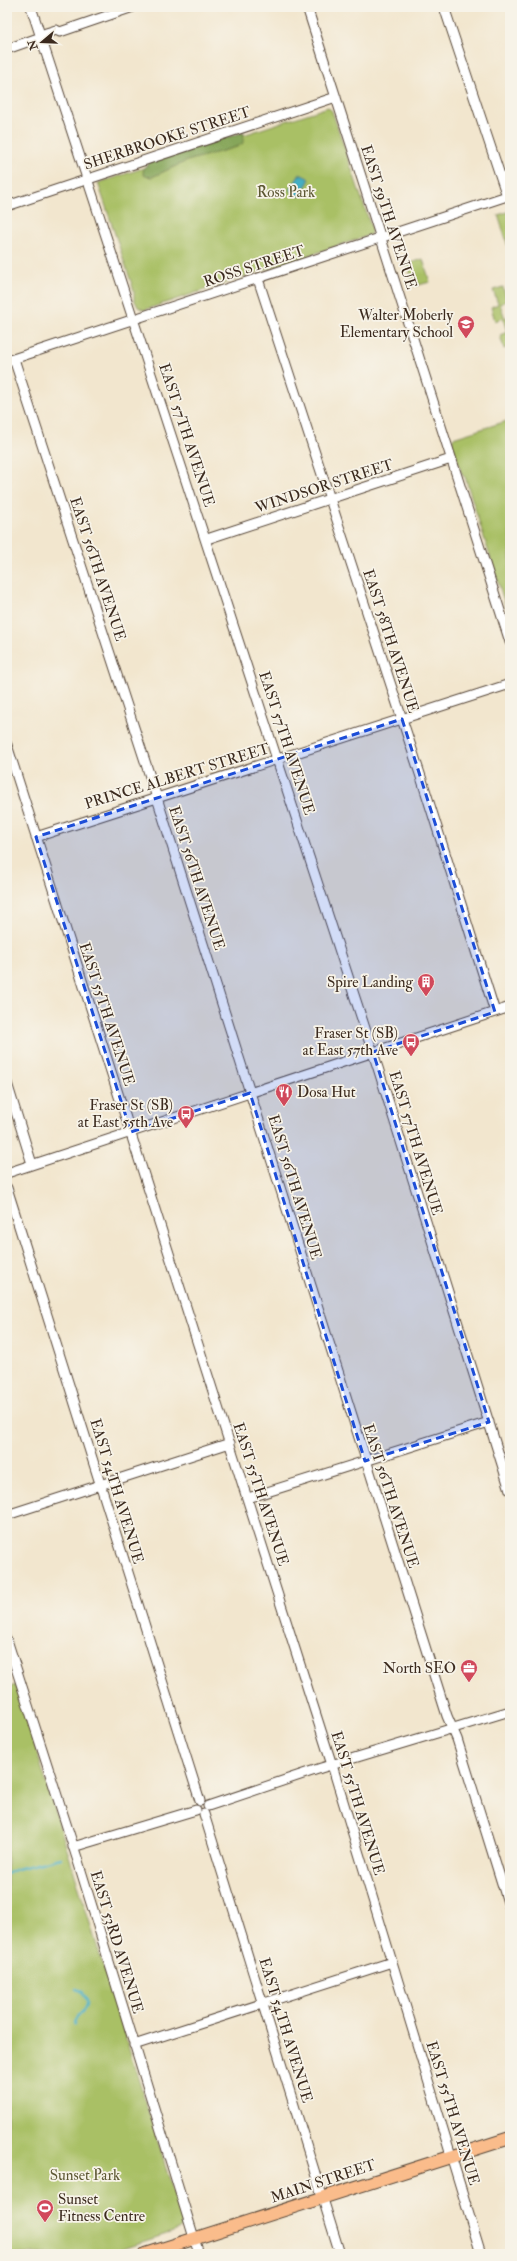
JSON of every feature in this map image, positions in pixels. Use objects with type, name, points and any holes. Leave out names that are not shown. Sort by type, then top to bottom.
[{"type":"main road","name":"MAIN STREET","points":[[146,2254],[510,2138]]},
{"type":"street","name":"EAST 57TH AVENUE","points":[[31,7],[207,539],[277,760],[373,1052],[510,1490]]},
{"type":"street","points":[[7,49],[41,37],[46,33],[56,30],[60,32],[133,7]]},
{"type":"street","name":"EAST 59TH AVENUE","points":[[307,7],[510,642]]},
{"type":"street","points":[[444,7],[508,196]]},
{"type":"street","name":"SHERBROOKE STREET","points":[[7,206],[336,97]]},
{"type":"street","name":"ROSS STREET","points":[[11,360],[508,196]]},
{"type":"street","name":"EAST 58TH AVENUE","points":[[258,279],[402,719],[495,1012]]},
{"type":"street","name":"EAST 56TH AVENUE","points":[[11,360],[157,798],[365,1461],[510,1909]]},
{"type":"street","name":"WINDSOR STREET","points":[[207,539],[451,459]]},
{"type":"street","name":"PRINCE ALBERT STREET","points":[[36,837],[510,684]]},
{"type":"street","name":"EAST 55TH AVENUE","points":[[7,745],[332,1765],[481,2254]]},
{"type":"street","points":[[7,1173],[510,1007]]},
{"type":"street","points":[[7,1083],[32,1164]]},
{"type":"street","name":"EAST 54TH AVENUE","points":[[7,1188],[324,2197],[340,2254]]},
{"type":"street","points":[[248,1498],[488,1422]]},
{"type":"street","points":[[7,1515],[230,1443]]},
{"type":"street","name":"EAST 53RD AVENUE","points":[[7,1640],[74,1847],[199,2254]]},
{"type":"street","points":[[74,1847],[202,1808],[332,1765],[510,1711]]},
{"type":"street","points":[[134,2045],[392,1962]]},
{"type":"highlighted area","points":[[402,719],[495,1012],[373,1052],[489,1422],[365,1461],[250,1093],[131,1132],[36,837]]},
{"type":"green space","name":"Ross Park","points":[[328,107],[332,111],[372,229],[370,235],[144,310],[138,307],[134,299],[134,291],[98,183]]},
{"type":"green space","points":[[244,132],[243,143],[237,147],[187,161],[152,177],[145,176],[143,173],[144,167],[148,165],[150,161]]},
{"type":"green space","points":[[510,211],[510,253],[498,215]]},
{"type":"green space","points":[[423,259],[430,282],[415,286],[407,264]]},
{"type":"green space","points":[[503,287],[507,301],[500,304],[505,318],[510,316],[510,347],[504,349],[500,335],[507,332],[503,318],[495,321],[491,307],[498,304],[493,290]]},
{"type":"green space","points":[[510,420],[510,620],[465,477],[462,475],[452,443],[453,438]]},
{"type":"green space","name":"Sunset Park","points":[[16,1685],[183,2223],[182,2228],[179,2230],[105,2254],[7,2254],[7,1688]]},
{"type":"water","points":[[300,174],[308,178],[309,181],[299,197],[290,190]]},
{"type":"waterway","points":[[7,1874],[17,1869],[61,1858]]},
{"type":"waterway","points":[[74,2025],[77,2016],[83,2010],[86,2003],[82,1991],[76,1989]]},
{"type":"place","name":"Walter Moberly Elementary School","points":[[466,339]]},
{"type":"place","name":"Spire Landing","points":[[426,997]]},
{"type":"place","name":"Fraser St (SB) at East 57th Ave","points":[[411,1057]]},
{"type":"place","name":"Dosa Hut","points":[[284,1107]]},
{"type":"place","name":"Fraser St (SB) at East 55th Ave","points":[[186,1129]]},
{"type":"place","name":"North SEO","points":[[469,1683]]},
{"type":"place","name":"Sunset Fitness Centre","points":[[45,2223]]}]
